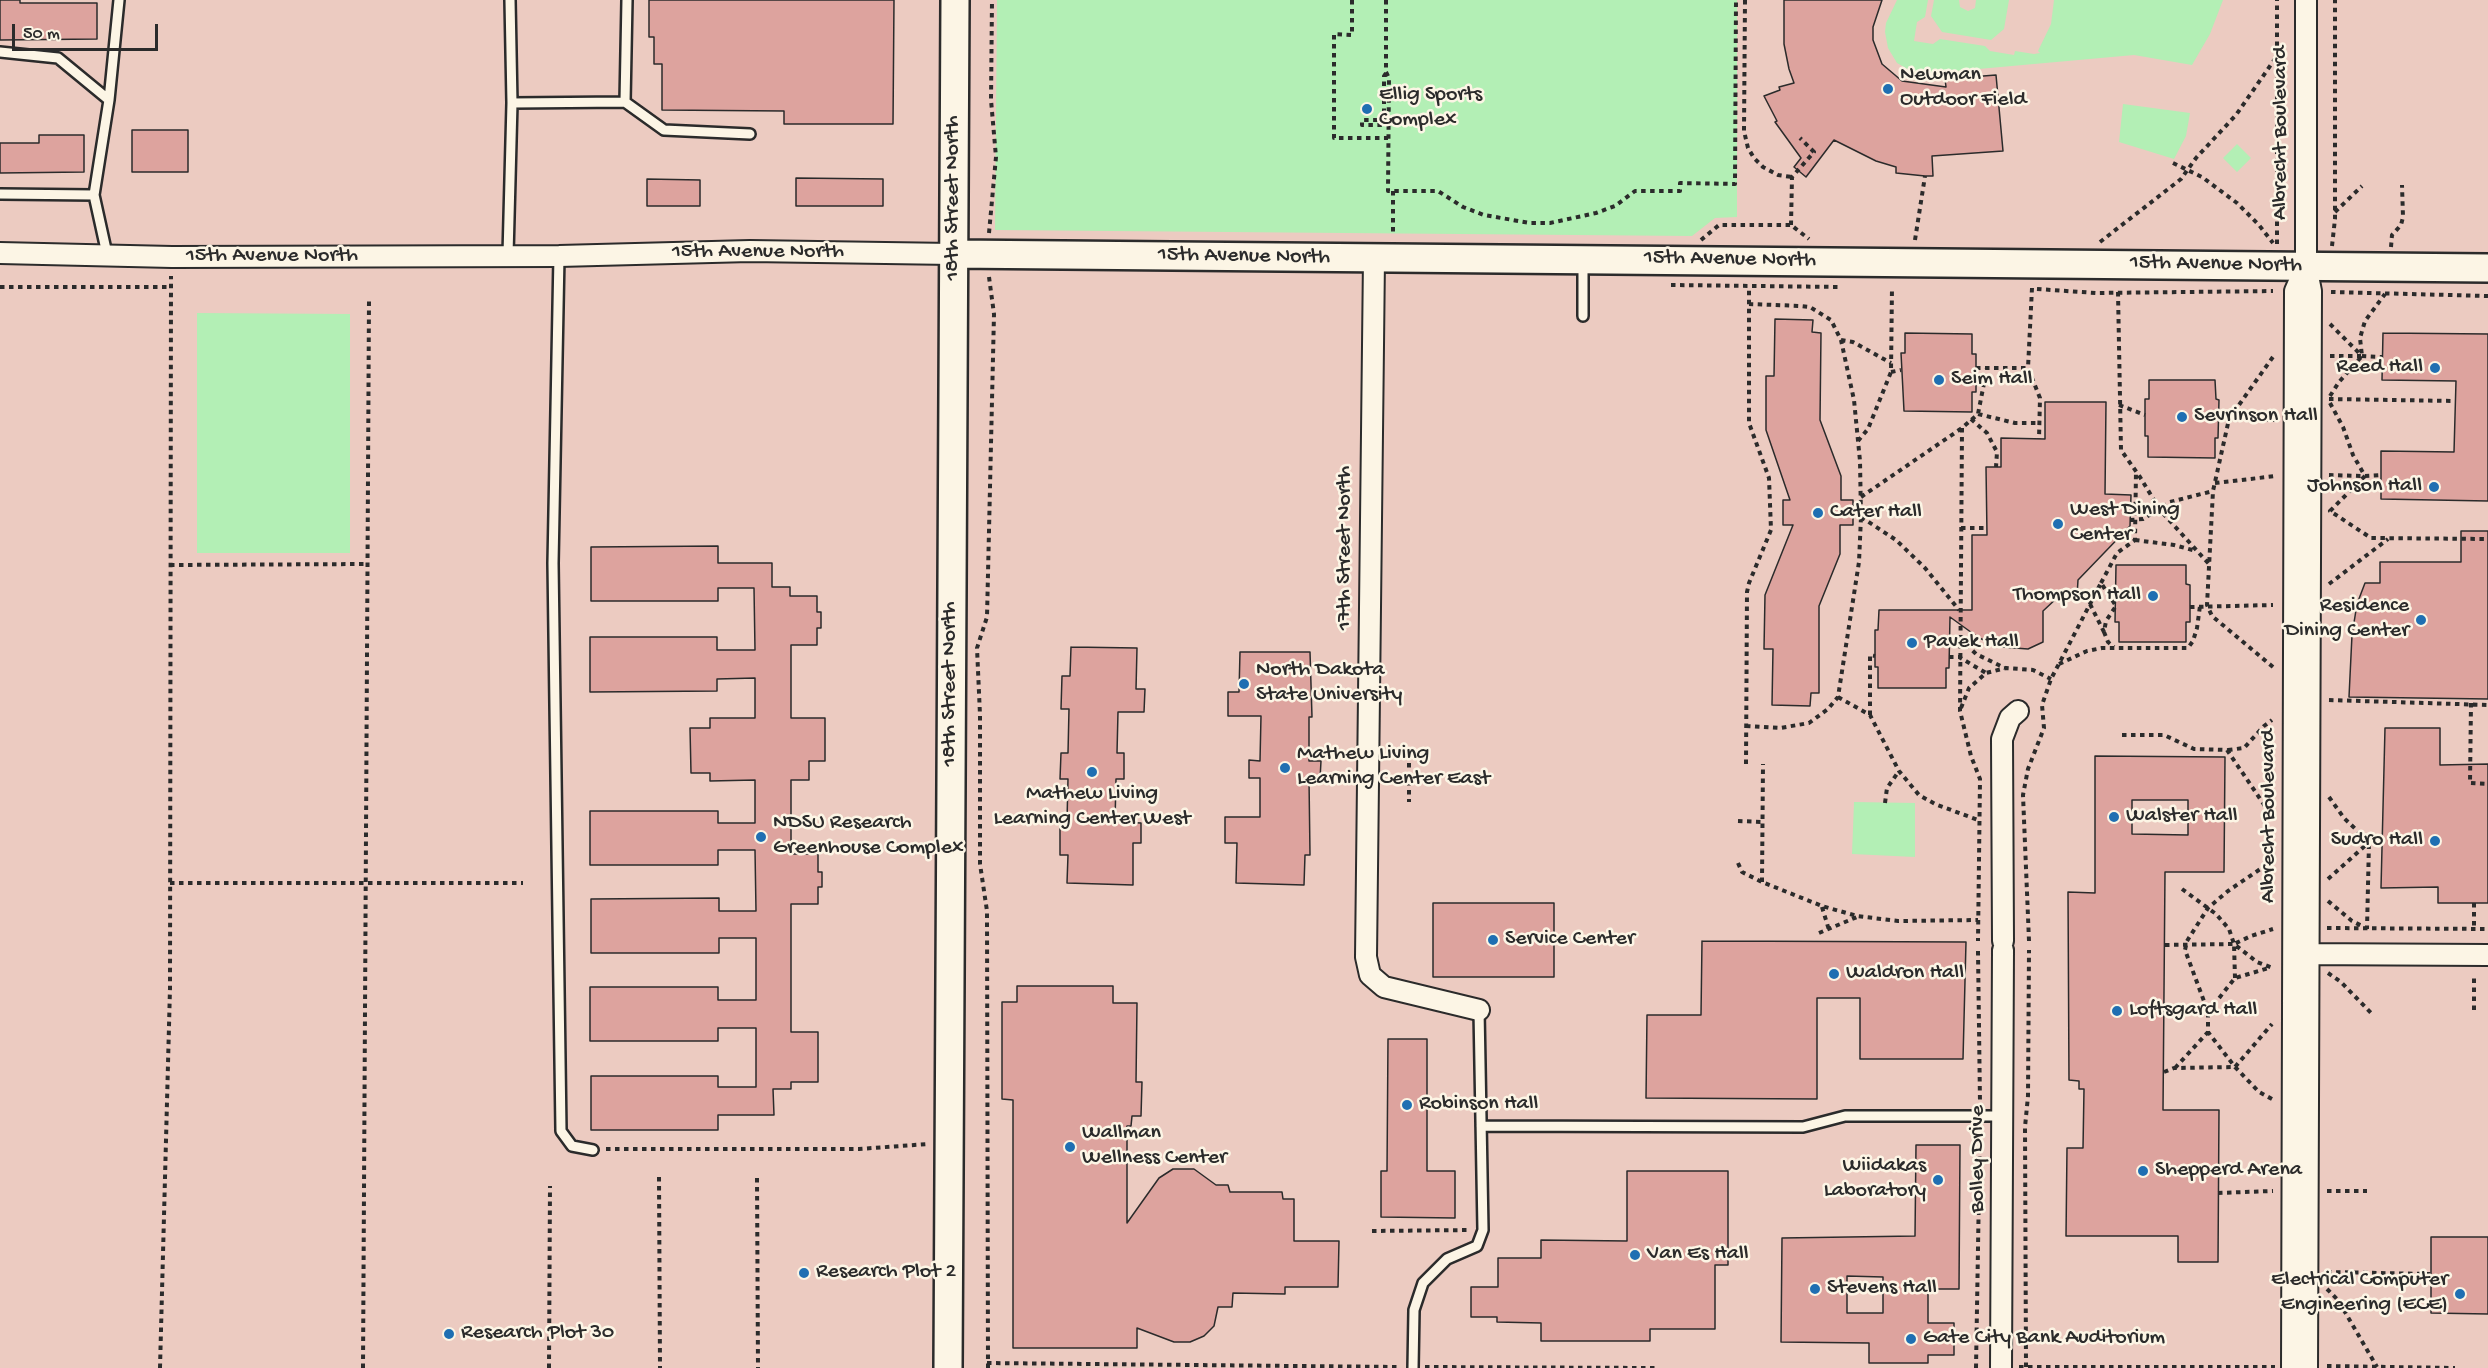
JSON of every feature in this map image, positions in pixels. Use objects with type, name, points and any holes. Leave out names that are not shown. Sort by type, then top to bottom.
[{"type":"street","name":"18th Street North","points":[[948,1368],[955,0]]},
{"type":"street","name":"Albrecht Boulevard","points":[[2306,0],[2301,954],[2307,1368]]},
{"type":"street","name":"15th Avenue North","points":[[0,253],[172,257],[559,256],[750,251],[989,254],[1384,250],[2304,283],[2488,268]]},
{"type":"street","name":"17th Street North","points":[[1384,250],[1366,957],[1370,975],[1384,987],[1479,1010]]},
{"type":"street","name":"Bolley Drive","points":[[2001,1368],[2002,739],[2010,718],[2018,711]]},
{"type":"street","name":"Albrecht Boulevard","points":[[2282,1368],[2301,954]]},
{"type":"street","points":[[2301,954],[2488,955]]},
{"type":"lane","points":[[508,255],[512,103],[510,0]]},
{"type":"lane","points":[[625,102],[627,0]]},
{"type":"lane","points":[[107,254],[94,195],[109,100],[118,1]]},
{"type":"lane","points":[[0,52],[58,58],[109,100]]},
{"type":"lane","points":[[512,103],[625,102],[664,130],[750,135]]},
{"type":"lane","points":[[0,194],[94,195]]},
{"type":"lane","points":[[559,256],[554,563],[561,1131],[572,1146],[593,1150]]},
{"type":"lane","points":[[1582,316],[1583,258]]},
{"type":"lane","points":[[1413,1367],[1414,1310],[1423,1283],[1447,1258],[1477,1246],[1482,1230],[1479,1010]]},
{"type":"lane","points":[[1481,1126],[1803,1127],[1845,1116],[2003,1116]]},
{"type":"path","points":[[992,0],[991,100],[996,157],[990,212],[989,254],[989,285],[994,314],[987,617],[977,648],[980,715],[980,864],[987,911],[987,1365],[1655,1368]]},
{"type":"path","points":[[1352,0],[1352,35],[1334,34],[1334,138],[1388,138]]},
{"type":"path","points":[[1386,0],[1384,120],[1362,120],[1362,124],[1389,125]]},
{"type":"path","points":[[1386,72],[1389,78],[1388,191],[1438,191],[1463,207],[1484,215],[1520,222],[1550,223],[1596,213],[1615,206],[1635,191],[1680,191],[1680,183],[1735,184],[1736,0]]},
{"type":"path","points":[[1745,0],[1744,131],[1748,148],[1763,167],[1778,175],[1792,177]]},
{"type":"path","points":[[2092,248],[2181,179],[2236,116],[2277,56]]},
{"type":"path","points":[[1791,225],[1792,177],[1814,152],[1800,138]]},
{"type":"path","points":[[2173,162],[2188,169],[2237,203],[2259,225],[2277,248]]},
{"type":"path","points":[[1914,247],[1925,176]]},
{"type":"path","points":[[2391,251],[2392,235],[2401,225],[2403,217],[2402,185]]},
{"type":"path","points":[[2335,212],[2362,186]]},
{"type":"path","points":[[1384,250],[1393,191]]},
{"type":"path","points":[[160,1368],[170,988],[172,257]]},
{"type":"path","points":[[2020,288],[2118,292],[2304,283],[2385,295],[2488,296]]},
{"type":"path","points":[[1661,285],[1849,287]]},
{"type":"path","points":[[0,287],[171,287]]},
{"type":"path","points":[[1746,764],[1749,582],[1771,530],[1769,478],[1749,423],[1749,287]]},
{"type":"path","points":[[1881,287],[1903,288]]},
{"type":"path","points":[[1857,441],[1868,429],[1890,372],[1892,288]]},
{"type":"path","points":[[2032,288],[2028,368],[2040,398],[2039,439]]},
{"type":"path","points":[[2329,399],[2339,382],[2362,356],[2360,338],[2365,321],[2388,288]]},
{"type":"path","points":[[2118,292],[2121,450],[2160,510],[2209,565]]},
{"type":"path","points":[[363,1368],[369,299]]},
{"type":"path","points":[[1746,726],[1780,728],[1809,723],[1828,709],[1838,697],[1859,562],[1861,518],[1860,461],[1854,400],[1841,340],[1831,320],[1810,308],[1791,304],[1749,304]]},
{"type":"path","points":[[2330,324],[2362,356]]},
{"type":"path","points":[[1841,340],[1852,342],[1890,363]]},
{"type":"path","points":[[2273,667],[2212,616],[2207,605],[2213,491],[2229,418],[2279,349]]},
{"type":"path","points":[[2329,356],[2382,357]]},
{"type":"path","points":[[1976,368],[2028,368]]},
{"type":"path","points":[[1861,496],[1962,428],[1978,414],[1988,368]]},
{"type":"path","points":[[1890,372],[1901,370]]},
{"type":"path","points":[[2329,399],[2455,400]]},
{"type":"path","points":[[2329,399],[2343,427],[2353,455],[2365,476]]},
{"type":"path","points":[[2120,405],[2145,415]]},
{"type":"path","points":[[1978,414],[2015,423],[2040,423]]},
{"type":"path","points":[[1971,419],[1987,433],[1997,452],[1996,466]]},
{"type":"path","points":[[2219,419],[2279,420]]},
{"type":"path","points":[[1962,428],[1960,711],[1971,756],[1980,779],[1978,941]]},
{"type":"path","points":[[2135,540],[2136,470]]},
{"type":"path","points":[[2329,475],[2381,475]]},
{"type":"path","points":[[2215,483],[2279,476]]},
{"type":"path","points":[[2365,476],[2330,511],[2371,538],[2488,539]]},
{"type":"path","points":[[2130,520],[2143,519],[2170,502],[2213,491]]},
{"type":"path","points":[[1861,518],[1896,540],[1925,568],[1960,610]]},
{"type":"path","points":[[1960,528],[1987,528]]},
{"type":"path","points":[[2329,584],[2389,538]]},
{"type":"path","points":[[2029,941],[2024,795],[2028,769],[2044,728],[2042,705],[2051,679],[2118,553],[2135,540],[2174,544],[2196,551]]},
{"type":"path","points":[[170,565],[368,564]]},
{"type":"path","points":[[2101,582],[2116,606],[2106,621],[2104,632]]},
{"type":"path","points":[[2090,603],[2108,642],[2114,647]]},
{"type":"path","points":[[2190,607],[2273,605]]},
{"type":"path","points":[[2059,665],[2087,651],[2114,647],[2188,648],[2197,628],[2200,606]]},
{"type":"path","points":[[1959,637],[1976,654],[2006,668]]},
{"type":"path","points":[[1875,656],[1870,655],[1870,715],[1899,771],[1919,795],[1935,804],[1978,820]]},
{"type":"path","points":[[1949,657],[1959,657],[1986,673]]},
{"type":"path","points":[[1960,711],[1969,688],[1986,673],[2006,668],[2033,670],[2051,679]]},
{"type":"path","points":[[1838,697],[1870,715]]},
{"type":"path","points":[[2482,705],[2483,699]]},
{"type":"path","points":[[2329,700],[2488,705]]},
{"type":"path","points":[[2471,703],[2470,783],[2488,784]]},
{"type":"path","points":[[2122,735],[2164,735],[2194,749],[2242,749],[2272,720]]},
{"type":"path","points":[[2227,750],[2265,806],[2273,810]]},
{"type":"path","points":[[1409,763],[1409,802]]},
{"type":"path","points":[[1762,882],[1763,765]]},
{"type":"path","points":[[1885,803],[1887,788],[1899,771]]},
{"type":"path","points":[[2329,797],[2344,818],[2369,842],[2368,954]]},
{"type":"path","points":[[1738,822],[1763,822]]},
{"type":"path","points":[[2328,879],[2369,842]]},
{"type":"path","points":[[2272,861],[2228,891],[2208,908],[2186,944],[2186,954],[2208,1012],[2208,1032],[2235,1067],[2259,1092],[2272,1099]]},
{"type":"path","points":[[1738,863],[1742,872],[1762,882],[1822,906],[1857,916],[1898,921],[2029,920]]},
{"type":"path","points":[[170,883],[523,883]]},
{"type":"path","points":[[2181,889],[2208,908],[2229,929],[2234,944],[2235,978]]},
{"type":"path","points":[[2328,900],[2352,921],[2367,929]]},
{"type":"path","points":[[2474,903],[2474,929]]},
{"type":"path","points":[[1822,906],[1829,930]]},
{"type":"path","points":[[1819,933],[1857,916]]},
{"type":"path","points":[[2327,928],[2488,929]]},
{"type":"path","points":[[2165,945],[2234,944],[2273,929]]},
{"type":"path","points":[[2208,1012],[2235,978],[2256,970],[2273,968],[2258,962],[2234,944]]},
{"type":"path","points":[[2026,1367],[2025,1126],[2028,1096],[2029,950]]},
{"type":"path","points":[[1976,1368],[1980,1116],[1978,951]]},
{"type":"path","points":[[2328,973],[2341,982],[2372,1014]]},
{"type":"path","points":[[2474,976],[2474,1010]]},
{"type":"path","points":[[2164,1072],[2174,1068],[2235,1067],[2272,1024]]},
{"type":"path","points":[[2174,1068],[2208,1032]]},
{"type":"path","points":[[593,1150],[859,1149],[950,1142]]},
{"type":"path","points":[[659,1177],[660,1368]]},
{"type":"path","points":[[757,1178],[758,1368]]},
{"type":"path","points":[[549,1368],[550,1186]]},
{"type":"path","points":[[2218,1193],[2273,1191]]},
{"type":"path","points":[[2327,1191],[2367,1191]]},
{"type":"path","points":[[1372,1231],[1482,1230]]},
{"type":"path","points":[[2327,1272],[2431,1274]]},
{"type":"path","points":[[2327,1289],[2338,1300],[2377,1367]]},
{"type":"path","points":[[2326,1367],[2455,1368]]},
{"type":"path","points":[[2012,1368],[2282,1368]]},
{"type":"shaded area","name":"North Dakota State University","points":[[0,0],[2488,0],[2488,1368],[0,1368]]},
{"type":"green space","name":"Ellig Sports Complex","points":[[997,0],[1737,0],[1737,217],[1715,218],[1692,236],[995,230]]},
{"type":"green space","points":[[1897,0],[1928,0],[1925,17],[1917,22],[1914,41],[1933,44],[1940,39],[1985,46],[1990,51],[2014,55],[2015,51],[2040,53],[2038,51],[2051,24],[2054,0],[2223,0],[2210,34],[2192,65],[2134,55],[1923,74],[1897,63],[1888,48],[1886,23]]},
{"type":"green space","points":[[1934,0],[1959,0],[1960,7],[1968,11],[1975,8],[1976,0],[2009,0],[2004,29],[1991,40],[1942,32],[1931,16]]},
{"type":"green space","points":[[2123,104],[2190,113],[2186,136],[2174,159],[2119,142]]},
{"type":"green space","points":[[2237,144],[2251,158],[2237,172],[2223,158]]},
{"type":"green space","points":[[197,313],[350,314],[350,553],[197,553]]},
{"type":"green space","points":[[1854,802],[1915,803],[1915,857],[1852,854]]},
{"type":"building","points":[[0,0],[20,0],[20,3],[97,3],[97,39],[0,40]]},
{"type":"building","points":[[649,0],[894,0],[893,124],[784,124],[784,111],[662,110],[662,64],[654,64],[654,37],[649,37]]},
{"type":"building","name":"Newman Outdoor Field","points":[[1784,0],[1882,0],[1873,27],[1873,40],[1882,64],[1902,81],[1946,87],[1945,79],[1996,75],[2003,151],[1932,156],[1933,176],[1925,176],[1896,173],[1896,167],[1876,161],[1834,140],[1806,177],[1794,167],[1801,158],[1775,122],[1777,121],[1764,96],[1780,90],[1779,87],[1794,83],[1784,44]]},
{"type":"building","points":[[132,130],[188,130],[188,172],[132,172]]},
{"type":"building","points":[[39,135],[84,135],[84,172],[0,173],[0,143],[39,143]]},
{"type":"building","points":[[796,178],[883,179],[883,206],[796,206]]},
{"type":"building","points":[[647,179],[700,180],[700,206],[647,206]]},
{"type":"building","name":"Cater Hall","points":[[1775,319],[1813,320],[1812,332],[1821,333],[1820,420],[1841,476],[1841,500],[1853,500],[1853,525],[1840,525],[1840,554],[1819,606],[1819,693],[1811,693],[1810,706],[1772,705],[1773,649],[1764,649],[1765,595],[1793,525],[1783,525],[1783,500],[1790,500],[1766,430],[1766,376],[1774,376]]},
{"type":"building","name":"Seim Hall","points":[[1905,333],[1972,334],[1972,354],[1976,354],[1976,392],[1972,392],[1972,412],[1904,411],[1901,353],[1905,353]]},
{"type":"building","points":[[2383,333],[2488,334],[2488,501],[2381,499],[2381,451],[2454,452],[2456,381],[2382,380]]},
{"type":"building","name":"Sevrinson Hall","points":[[2149,380],[2215,380],[2216,399],[2219,400],[2215,458],[2148,457],[2148,436],[2145,436],[2145,399],[2149,399]]},
{"type":"building","name":"West Dining Center","points":[[2045,402],[2106,402],[2105,494],[2131,495],[2130,526],[2078,580],[2077,596],[2058,597],[2043,611],[2043,642],[2028,649],[2002,647],[1979,638],[1950,617],[1949,668],[1946,668],[1946,688],[1878,688],[1878,667],[1875,667],[1875,630],[1878,630],[1879,610],[1972,610],[1972,535],[1987,535],[1986,467],[2001,467],[2001,438],[2045,439]]},
{"type":"building","name":"Residence Dining Center","points":[[2461,531],[2488,531],[2488,699],[2349,697],[2352,635],[2357,604],[2365,583],[2380,583],[2380,562],[2461,562]]},
{"type":"building","points":[[718,546],[718,563],[772,563],[772,587],[790,587],[790,596],[817,596],[817,612],[821,612],[821,628],[817,628],[817,645],[791,645],[791,718],[825,718],[825,761],[809,761],[809,780],[791,780],[791,854],[818,854],[818,872],[822,872],[822,887],[818,887],[818,904],[791,904],[791,1032],[818,1032],[818,1082],[791,1082],[791,1089],[773,1089],[774,1115],[718,1115],[718,1130],[591,1130],[591,1076],[718,1076],[718,1087],[756,1087],[756,1028],[718,1028],[718,1041],[590,1041],[590,987],[718,987],[718,1000],[756,1000],[756,938],[719,938],[719,953],[591,953],[591,899],[719,898],[719,911],[756,911],[755,850],[718,850],[718,865],[590,865],[590,811],[718,811],[718,823],[755,823],[755,780],[710,781],[710,773],[691,773],[690,728],[710,728],[710,718],[755,718],[755,678],[717,679],[717,691],[590,692],[590,637],[717,637],[717,650],[755,650],[754,588],[718,588],[718,601],[591,601],[591,547]]},
{"type":"building","name":"Thompson Hall","points":[[2116,565],[2186,565],[2186,584],[2190,585],[2190,622],[2186,622],[2186,642],[2119,642],[2119,622],[2115,622]]},
{"type":"building","name":"Mathew Living Learning Center West","points":[[1071,647],[1137,648],[1136,689],[1145,689],[1144,712],[1118,712],[1117,753],[1124,753],[1124,779],[1116,779],[1115,822],[1141,823],[1141,843],[1133,843],[1133,885],[1067,883],[1068,855],[1060,855],[1060,821],[1067,821],[1068,779],[1060,779],[1061,753],[1068,753],[1069,709],[1061,709],[1062,676],[1070,676]]},
{"type":"building","name":"Mathew Living Learning Center East","points":[[1240,652],[1310,652],[1312,717],[1309,717],[1309,761],[1321,761],[1320,779],[1309,779],[1310,855],[1305,855],[1304,885],[1236,883],[1237,843],[1225,843],[1225,817],[1260,817],[1260,778],[1249,778],[1249,760],[1260,761],[1261,716],[1228,716],[1228,692],[1239,692]]},
{"type":"building","name":"Sudro Hall","points":[[2385,728],[2440,728],[2440,765],[2488,764],[2488,903],[2438,903],[2438,887],[2381,888]]},
{"type":"building","points":[[2095,756],[2225,757],[2224,872],[2165,872],[2163,1110],[2219,1110],[2218,1262],[2178,1262],[2178,1236],[2066,1236],[2067,1148],[2083,1148],[2084,1089],[2079,1089],[2079,1081],[2069,1080],[2068,892],[2095,893]],"holes":[[[2132,800],[2188,800],[2188,835],[2132,834]]]},
{"type":"building","name":"Service Center","points":[[1433,903],[1554,903],[1554,977],[1433,977]]},
{"type":"building","points":[[1702,941],[1966,942],[1963,1059],[1860,1059],[1860,998],[1817,998],[1817,1099],[1646,1098],[1647,1015],[1701,1015]]},
{"type":"building","name":"Wallman Wellness Center","points":[[1017,986],[1113,986],[1113,1003],[1137,1003],[1136,1082],[1142,1082],[1141,1116],[1132,1116],[1131,1126],[1127,1126],[1127,1223],[1159,1178],[1173,1169],[1194,1169],[1216,1185],[1228,1185],[1230,1192],[1282,1192],[1283,1199],[1294,1199],[1294,1241],[1339,1241],[1338,1287],[1285,1287],[1285,1294],[1233,1293],[1232,1307],[1218,1307],[1214,1326],[1204,1336],[1190,1342],[1174,1342],[1137,1328],[1137,1348],[1013,1348],[1013,1100],[1002,1099],[1002,1002],[1017,1002]]},
{"type":"building","name":"Robinson Hall","points":[[1388,1039],[1427,1039],[1427,1171],[1455,1171],[1455,1218],[1381,1217],[1381,1171],[1387,1171]]},
{"type":"building","points":[[1916,1145],[1960,1145],[1959,1289],[1928,1289],[1928,1323],[1954,1323],[1954,1355],[1928,1355],[1928,1363],[1869,1363],[1869,1343],[1781,1342],[1782,1238],[1915,1236]],"holes":[[[1847,1276],[1883,1277],[1883,1313],[1847,1313]]]},
{"type":"building","name":"Van Es Hall","points":[[1627,1171],[1728,1171],[1728,1265],[1715,1265],[1715,1329],[1650,1329],[1650,1341],[1541,1341],[1541,1323],[1497,1322],[1497,1317],[1471,1317],[1471,1287],[1498,1287],[1498,1258],[1541,1258],[1541,1240],[1627,1241]]},
{"type":"building","name":"Electrical Computer Engineering (ECE)","points":[[2431,1237],[2488,1237],[2488,1314],[2431,1313]]},
{"type":"place","name":"Newman Outdoor Field","points":[[1888,89]]},
{"type":"place","name":"Ellig Sports Complex","points":[[1367,109]]},
{"type":"place","name":"Reed Hall","points":[[2435,368]]},
{"type":"place","name":"Seim Hall","points":[[1939,380]]},
{"type":"place","name":"Sevrinson Hall","points":[[2182,417]]},
{"type":"place","name":"Johnson Hall","points":[[2434,487]]},
{"type":"place","name":"Cater Hall","points":[[1818,513]]},
{"type":"place","name":"West Dining Center","points":[[2058,524]]},
{"type":"place","name":"Thompson Hall","points":[[2153,596]]},
{"type":"place","name":"Residence Dining Center","points":[[2421,620]]},
{"type":"place","name":"Pavek Hall","points":[[1912,643]]},
{"type":"place","name":"North Dakota State University","points":[[1244,684]]},
{"type":"place","name":"Mathew Living Learning Center East","points":[[1285,768]]},
{"type":"place","name":"Mathew Living Learning Center West","points":[[1092,772]]},
{"type":"place","name":"Walster Hall","points":[[2114,817]]},
{"type":"place","name":"NDSU Research Greenhouse Complex","points":[[761,837]]},
{"type":"place","name":"Sudro Hall","points":[[2435,841]]},
{"type":"place","name":"Service Center","points":[[1493,940]]},
{"type":"place","name":"Waldron Hall","points":[[1834,974]]},
{"type":"place","name":"Loftsgard Hall","points":[[2117,1011]]},
{"type":"place","name":"Robinson Hall","points":[[1407,1105]]},
{"type":"place","name":"Wallman Wellness Center","points":[[1070,1147]]},
{"type":"place","name":"Shepperd Arena","points":[[2143,1171]]},
{"type":"place","name":"Wiidakas Laboratory","points":[[1938,1180]]},
{"type":"place","name":"Van Es Hall","points":[[1635,1255]]},
{"type":"place","name":"Research Plot 2","points":[[804,1273]]},
{"type":"place","name":"Stevens Hall","points":[[1815,1289]]},
{"type":"place","name":"Electrical Computer Engineering (ECE)","points":[[2460,1294]]},
{"type":"place","name":"Research Plot 30","points":[[449,1334]]},
{"type":"place","name":"Gate City Bank Auditorium","points":[[1911,1339]]}]
